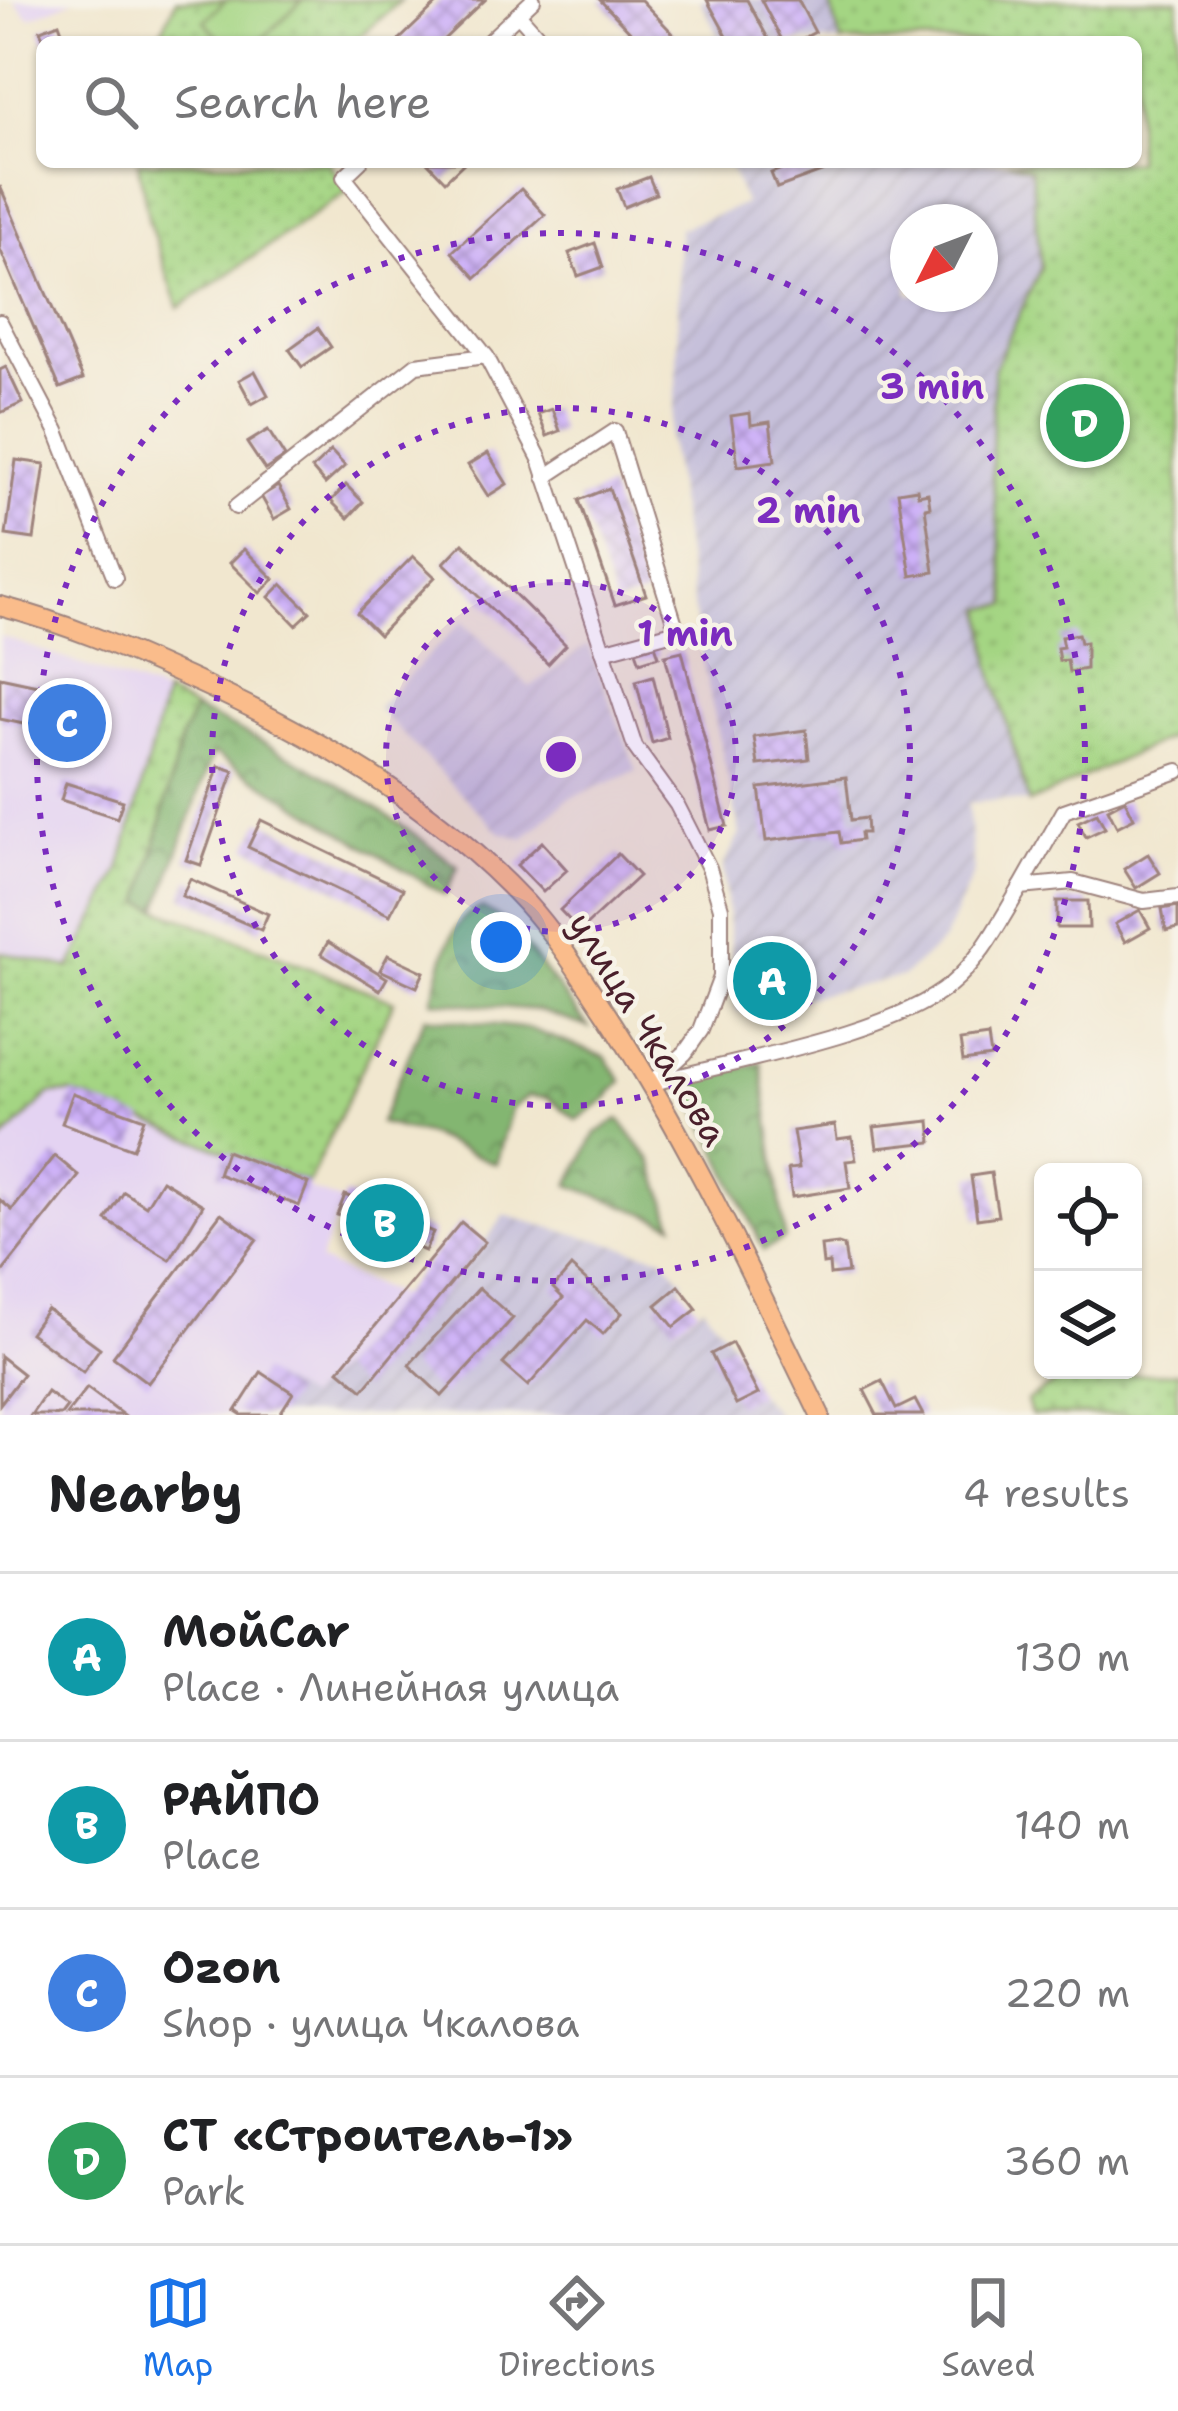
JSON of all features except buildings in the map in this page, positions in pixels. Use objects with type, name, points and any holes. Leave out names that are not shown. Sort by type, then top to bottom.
[{"type":"main road","name":"улица Чкалова","points":[[0,606],[73,626],[256,709],[350,761],[444,826],[528,905],[652,1083],[820,1415]]},
{"type":"street","points":[[494,36],[533,0]]},
{"type":"street","points":[[518,14],[538,36]]},
{"type":"street","points":[[354,168],[344,177],[486,356],[545,477],[635,747],[676,805],[709,868],[721,908],[721,977],[712,1006],[685,1053],[652,1083]]},
{"type":"street","points":[[0,322],[57,431],[116,578]]},
{"type":"street","points":[[236,508],[416,365],[486,356]]},
{"type":"street","points":[[545,477],[615,431],[677,631],[603,651]]},
{"type":"street","points":[[652,1083],[859,1027],[932,999],[975,961],[1064,811],[1178,771]]},
{"type":"street","points":[[1021,887],[1072,881],[1144,901],[1178,897]]},
{"type":"shaded area","points":[[14,0],[74,0],[29,18]]},
{"type":"shaded area","points":[[700,0],[829,0],[839,36],[718,36]]},
{"type":"shaded area","points":[[730,168],[1031,169],[1041,267],[994,370],[992,476],[1008,605],[985,608],[991,667],[1029,803],[968,803],[974,872],[943,941],[902,977],[737,1012],[723,866],[740,834],[698,640],[669,437],[677,384],[679,229],[745,204]]},
{"type":"shaded area","points":[[463,621],[530,687],[588,645],[637,771],[568,799],[523,839],[499,832],[377,708]]},
{"type":"shaded area","points":[[0,636],[165,694],[120,870],[70,968],[0,952]]},
{"type":"shaded area","points":[[50,1093],[73,1093],[143,1119],[308,1183],[307,1188],[342,1202],[319,1261],[399,1296],[339,1370],[305,1399],[262,1373],[242,1415],[0,1415],[0,1143]]},
{"type":"shaded area","points":[[504,1215],[662,1257],[684,1281],[657,1305],[675,1327],[703,1306],[732,1343],[711,1354],[736,1404],[758,1394],[778,1415],[242,1415],[236,1411],[261,1372],[306,1398],[339,1369],[461,1222],[485,1242]]},
{"type":"green space","points":[[176,0],[401,0],[361,36],[160,36]]},
{"type":"green space","points":[[226,0],[303,0],[265,36],[218,36],[204,21]]},
{"type":"green space","points":[[829,0],[1178,0],[1178,733],[1029,803],[991,667],[984,608],[1008,605],[992,476],[994,369],[1041,267],[1028,168],[1142,168],[1142,36],[839,36]]},
{"type":"green space","points":[[139,168],[332,168],[348,191],[179,308],[149,222]]},
{"type":"green space","points":[[165,694],[194,709],[181,739],[142,903],[394,1001],[308,1183],[72,1093],[50,1094],[0,1143],[0,952],[70,968],[120,870]]},
{"type":"green space","points":[[194,709],[331,780],[427,843],[458,867],[445,895],[213,753],[158,909],[142,902],[181,739]]},
{"type":"green space","points":[[482,908],[507,922],[588,1027],[537,1010],[432,1001],[454,932],[470,913]]},
{"type":"green space","points":[[425,1017],[530,1029],[605,1057],[622,1081],[577,1120],[548,1098],[528,1096],[511,1109],[496,1164],[429,1135],[380,1123]]},
{"type":"green space","points":[[761,1062],[785,1238],[764,1250],[686,1083]]},
{"type":"green space","points":[[619,1119],[652,1162],[674,1224],[569,1185],[596,1133]]},
{"type":"green space","points":[[1178,1372],[1178,1415],[1031,1415],[1027,1401],[1061,1379],[1142,1379],[1142,1374]]},
{"type":"place","name":"СТ «Строитель-1»","points":[[1085,423]]},
{"type":"place","name":"Ozon","points":[[67,723]]},
{"type":"place","name":"МойCar","points":[[772,981]]},
{"type":"place","name":"РАЙПО","points":[[385,1223]]}]
